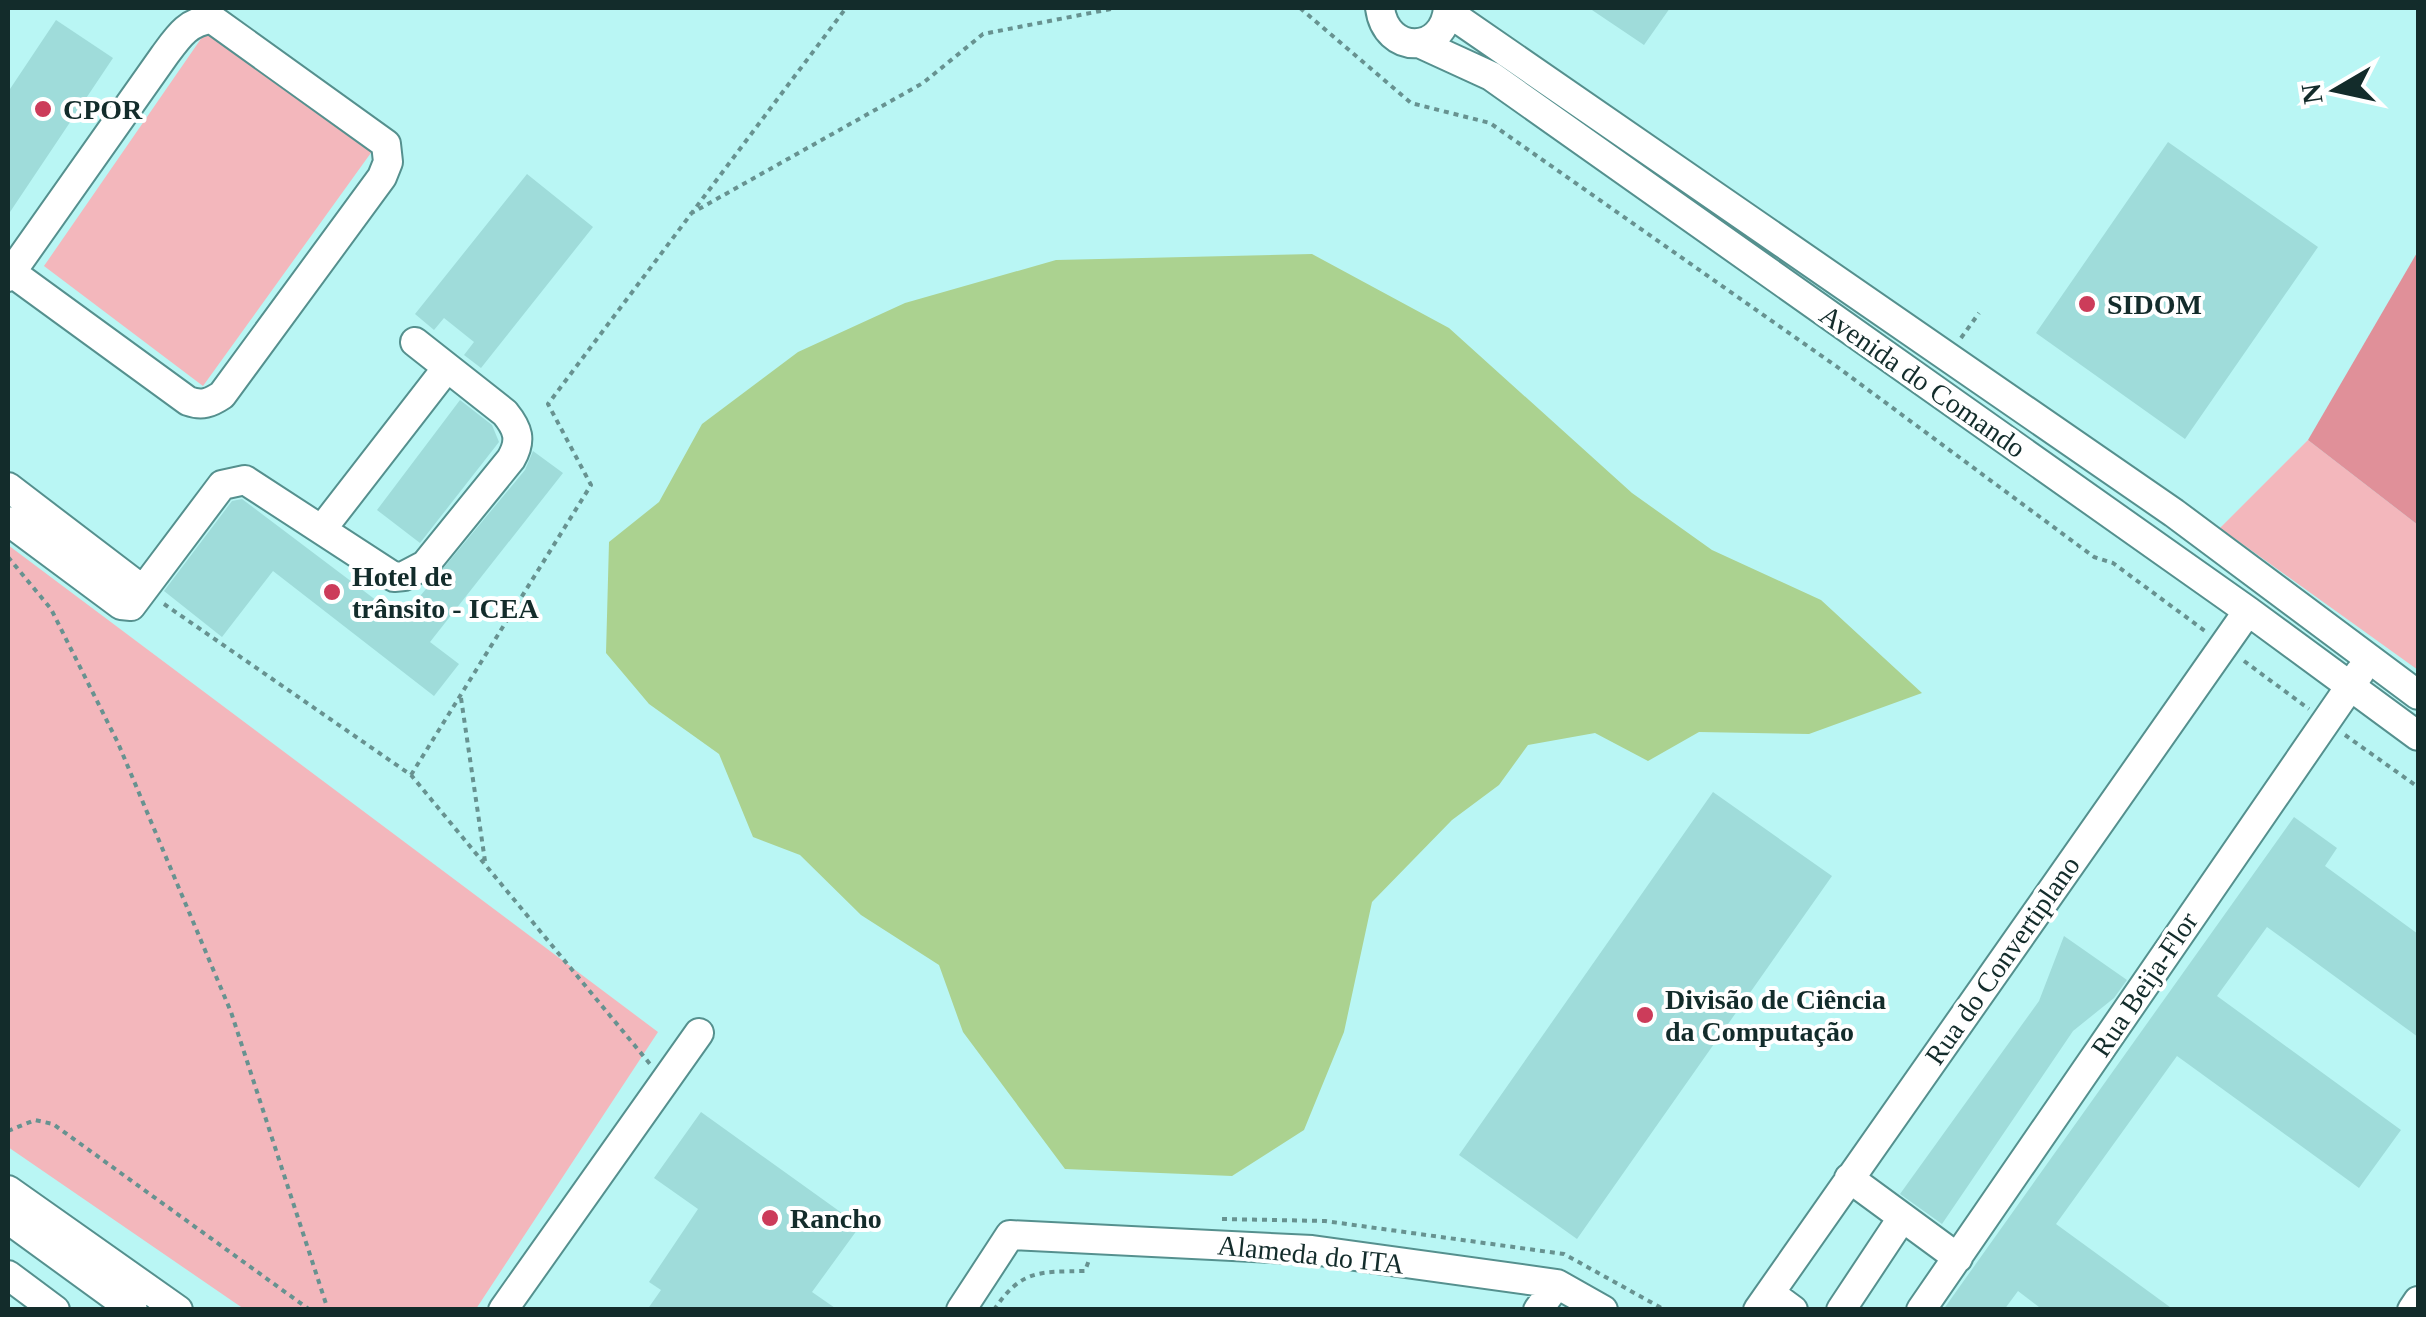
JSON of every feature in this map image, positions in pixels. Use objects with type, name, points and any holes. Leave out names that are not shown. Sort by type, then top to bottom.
[{"type":"lane","points":[[1418,43],[1438,32],[1448,10]]},
{"type":"lane","name":"Avenida do Comando","points":[[1448,10],[2174,513],[2418,696]]},
{"type":"lane","name":"Avenida do Comando","points":[[1376,11],[1384,26],[1399,40],[1418,43],[1491,76],[2248,611],[2418,736]]},
{"type":"lane","points":[[212,19],[386,144],[388,162],[382,177],[213,401],[200,405],[188,401],[10,275],[171,46],[197,20],[212,19]]},
{"type":"lane","points":[[8,521],[121,605],[131,606],[222,485],[245,480],[394,577],[404,576],[426,565],[511,459],[519,438],[516,426],[505,413],[415,342]]},
{"type":"lane","points":[[322,529],[446,369]]},
{"type":"lane","points":[[8,487],[143,590]]},
{"type":"lane","name":"Rua do Convertiplano","points":[[1764,1301],[2248,611]]},
{"type":"lane","name":"Rua Beija-Flor","points":[[1921,1310],[2370,660]]},
{"type":"lane","points":[[503,1310],[699,1034]]},
{"type":"lane","points":[[1848,1178],[1958,1258]]},
{"type":"lane","points":[[8,1190],[178,1310]]},
{"type":"lane","points":[[8,1218],[133,1310]]},
{"type":"lane","points":[[1841,1310],[1902,1218]]},
{"type":"lane","name":"Alameda do ITA","points":[[961,1310],[1010,1235],[1312,1250],[1557,1284],[1603,1310]]},
{"type":"lane","points":[[8,1275],[55,1310]]},
{"type":"lane","points":[[1538,1310],[1557,1284]]},
{"type":"lane","points":[[1764,1301],[1793,1310]]},
{"type":"lane","points":[[2412,1310],[2418,1301]]},
{"type":"path","points":[[411,776],[591,484],[548,404],[846,8]]},
{"type":"path","points":[[686,216],[923,83],[983,34],[1116,8]]},
{"type":"path","points":[[1300,8],[1410,103],[1490,123],[1836,366],[2094,557],[2112,563],[2418,787]]},
{"type":"path","points":[[8,556],[50,609],[118,743],[232,1012],[328,1310]]},
{"type":"path","points":[[143,590],[411,776],[666,1083]]},
{"type":"path","points":[[460,696],[485,861]]},
{"type":"path","points":[[8,1131],[35,1120],[53,1124],[310,1310]]},
{"type":"shaded area","points":[[207,30],[373,150],[203,386],[44,266]]},
{"type":"shaded area","points":[[2418,251],[2418,525],[2308,440]]},
{"type":"shaded area","points":[[1312,254],[1449,328],[1632,493],[1712,550],[1821,600],[1922,693],[1809,734],[1699,732],[1648,761],[1595,733],[1528,745],[1499,785],[1452,820],[1372,902],[1344,1032],[1304,1130],[1232,1176],[1065,1169],[963,1032],[939,965],[861,915],[800,855],[753,837],[719,754],[649,704],[606,653],[609,542],[659,502],[702,424],[798,352],[905,303],[1056,260]]},
{"type":"shaded area","points":[[2308,440],[2418,525],[2418,670],[2220,528]]},
{"type":"shaded area","points":[[8,545],[658,1032],[476,1309],[244,1309],[8,1147]]},
{"type":"building","points":[[1589,8],[1670,8],[1644,45]]},
{"type":"building","name":"CPOR","points":[[56,20],[113,58],[8,215],[8,92]]},
{"type":"building","name":"SIDOM","points":[[2168,142],[2318,247],[2185,439],[2036,333]]},
{"type":"building","points":[[527,174],[593,227],[481,368],[464,355],[474,342],[444,318],[434,330],[415,314]]},
{"type":"building","name":"Hotel de trânsito - ICEA","points":[[460,400],[492,425],[499,442],[420,543],[377,510]]},
{"type":"building","points":[[533,451],[563,473],[430,642],[459,664],[434,696],[273,571],[222,637],[164,591],[232,501],[242,499],[401,619],[525,470]]},
{"type":"building","name":"Divisão de Ciência da Computação","points":[[1713,792],[1832,876],[1577,1239],[1459,1155]]},
{"type":"building","points":[[2294,817],[2337,848],[2325,866],[2418,934],[2418,1037],[2267,927],[2217,996],[2401,1130],[2359,1188],[2177,1056],[2056,1224],[2174,1310],[2043,1310],[2018,1291],[2004,1310],[1943,1310]]},
{"type":"building","points":[[2064,936],[2127,980],[2114,998],[2073,1031],[1942,1224],[1900,1194],[2039,1001]]},
{"type":"building","name":"Rancho","points":[[701,1112],[860,1226],[812,1292],[838,1310],[647,1310],[661,1290],[649,1282],[698,1209],[654,1178]]},
{"type":"place","name":"CPOR","points":[[43,109]]},
{"type":"place","name":"SIDOM","points":[[2087,304]]},
{"type":"place","name":"Hotel de trânsito - ICEA","points":[[332,592]]},
{"type":"place","name":"Divisão de Ciência da Computação","points":[[1645,1015]]},
{"type":"place","name":"Rancho","points":[[770,1218]]}]
